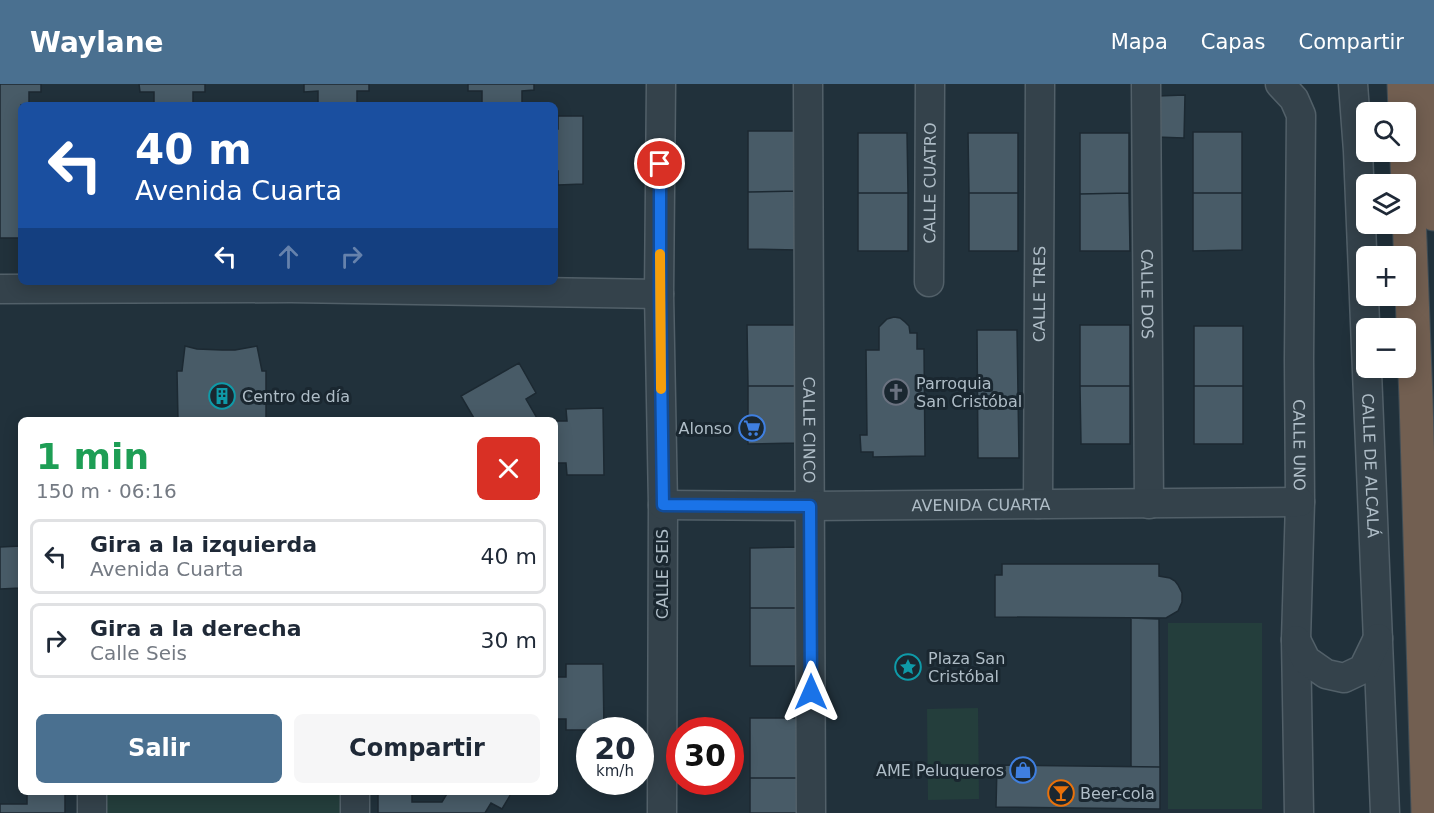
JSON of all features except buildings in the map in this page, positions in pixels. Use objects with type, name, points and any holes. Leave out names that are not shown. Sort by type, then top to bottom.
[{"type":"highway","points":[[1404,84],[1405,102]]},
{"type":"highway","points":[[1429,84],[1434,214]]},
{"type":"highway","points":[[1407,162],[1428,813]]},
{"type":"street","name":"CALLE SEIS","points":[[661,84],[662,813]]},
{"type":"street","name":"CALLE CINCO","points":[[808,84],[811,813]]},
{"type":"street","name":"CALLE CUATRO","points":[[929,282],[930,84]]},
{"type":"street","name":"CALLE TRES","points":[[1038,504],[1040,84]]},
{"type":"street","points":[[1137,84],[1170,84]]},
{"type":"street","name":"CALLE DOS","points":[[1146,84],[1149,504]]},
{"type":"street","name":"CALLE UNO","points":[[1280,84],[1294,99],[1301,115],[1300,502],[1296,640],[1299,813]]},
{"type":"street","name":"CALLE DE ALCALÁ","points":[[1353,84],[1358,151],[1385,813]]},
{"type":"street","points":[[0,289],[291,288],[660,294]]},
{"type":"street","name":"AVENIDA CUARTA","points":[[663,505],[1300,502]]},
{"type":"street","points":[[1296,640],[1305,660],[1326,674],[1344,678],[1363,669],[1378,638]]},
{"type":"street","points":[[92,795],[92,813]]},
{"type":"street","points":[[355,795],[355,813]]},
{"type":"green space","points":[[1168,623],[1262,623],[1262,809],[1168,809]]},
{"type":"green space","points":[[978,708],[979,799],[928,800],[927,709]]},
{"type":"green space","points":[[105,795],[342,795],[342,813],[105,813]]},
{"type":"slow traffic","points":[[660,254],[661,389]]},
{"type":"place","name":"Parroquia San Cristóbal","points":[[896,392]]},
{"type":"place","name":"Centro de día","points":[[222,396]]},
{"type":"place","name":"Alonso","points":[[752,428]]},
{"type":"place","name":"Plaza San Cristóbal","points":[[908,667]]},
{"type":"place","name":"AME Peluqueros","points":[[1023,770]]},
{"type":"place","name":"Beer-cola","points":[[1061,793]]},
{"type":"route","points":[[660,164],[663,505],[810,506],[811,692]]}]
